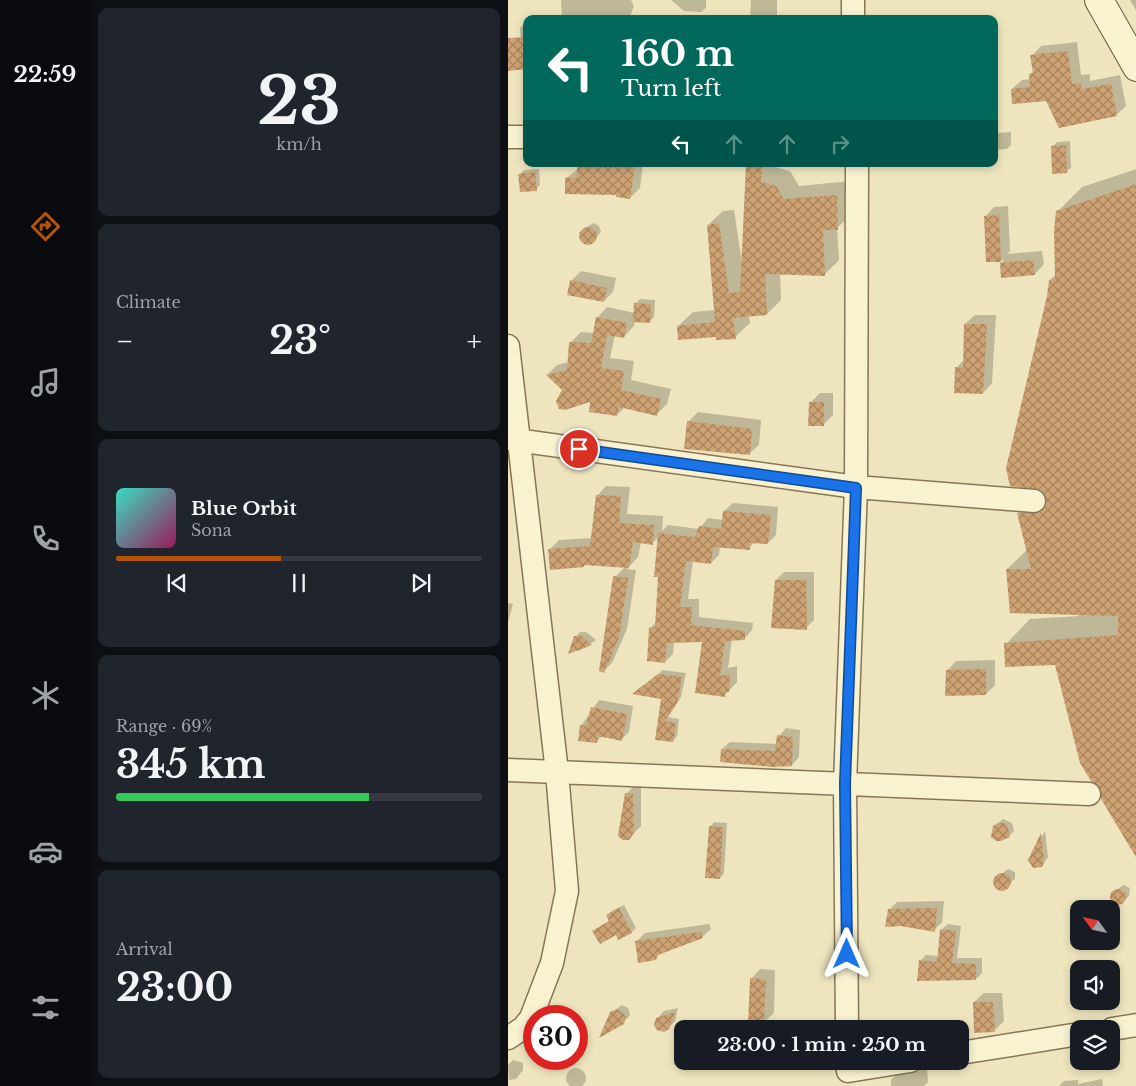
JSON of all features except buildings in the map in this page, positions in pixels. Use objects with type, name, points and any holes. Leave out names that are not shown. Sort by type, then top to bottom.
[{"type":"main road","points":[[1099,0],[1136,66]]},
{"type":"street","points":[[853,0],[854,15]]},
{"type":"street","points":[[508,136],[523,137]]},
{"type":"street","points":[[847,1020],[845,784],[856,488],[857,167]]},
{"type":"street","points":[[508,346],[514,440],[557,772],[567,891],[552,963],[531,1018],[523,1028],[508,1038]]},
{"type":"street","points":[[514,440],[856,488],[1034,501]]},
{"type":"street","points":[[508,770],[1089,794]]},
{"type":"street","points":[[1120,1028],[1136,1025]]},
{"type":"street","points":[[969,1052],[1070,1035]]},
{"type":"street","points":[[848,1073],[864,1070]]},
{"type":"route","points":[[579,449],[856,488],[845,784],[847,954]]}]
